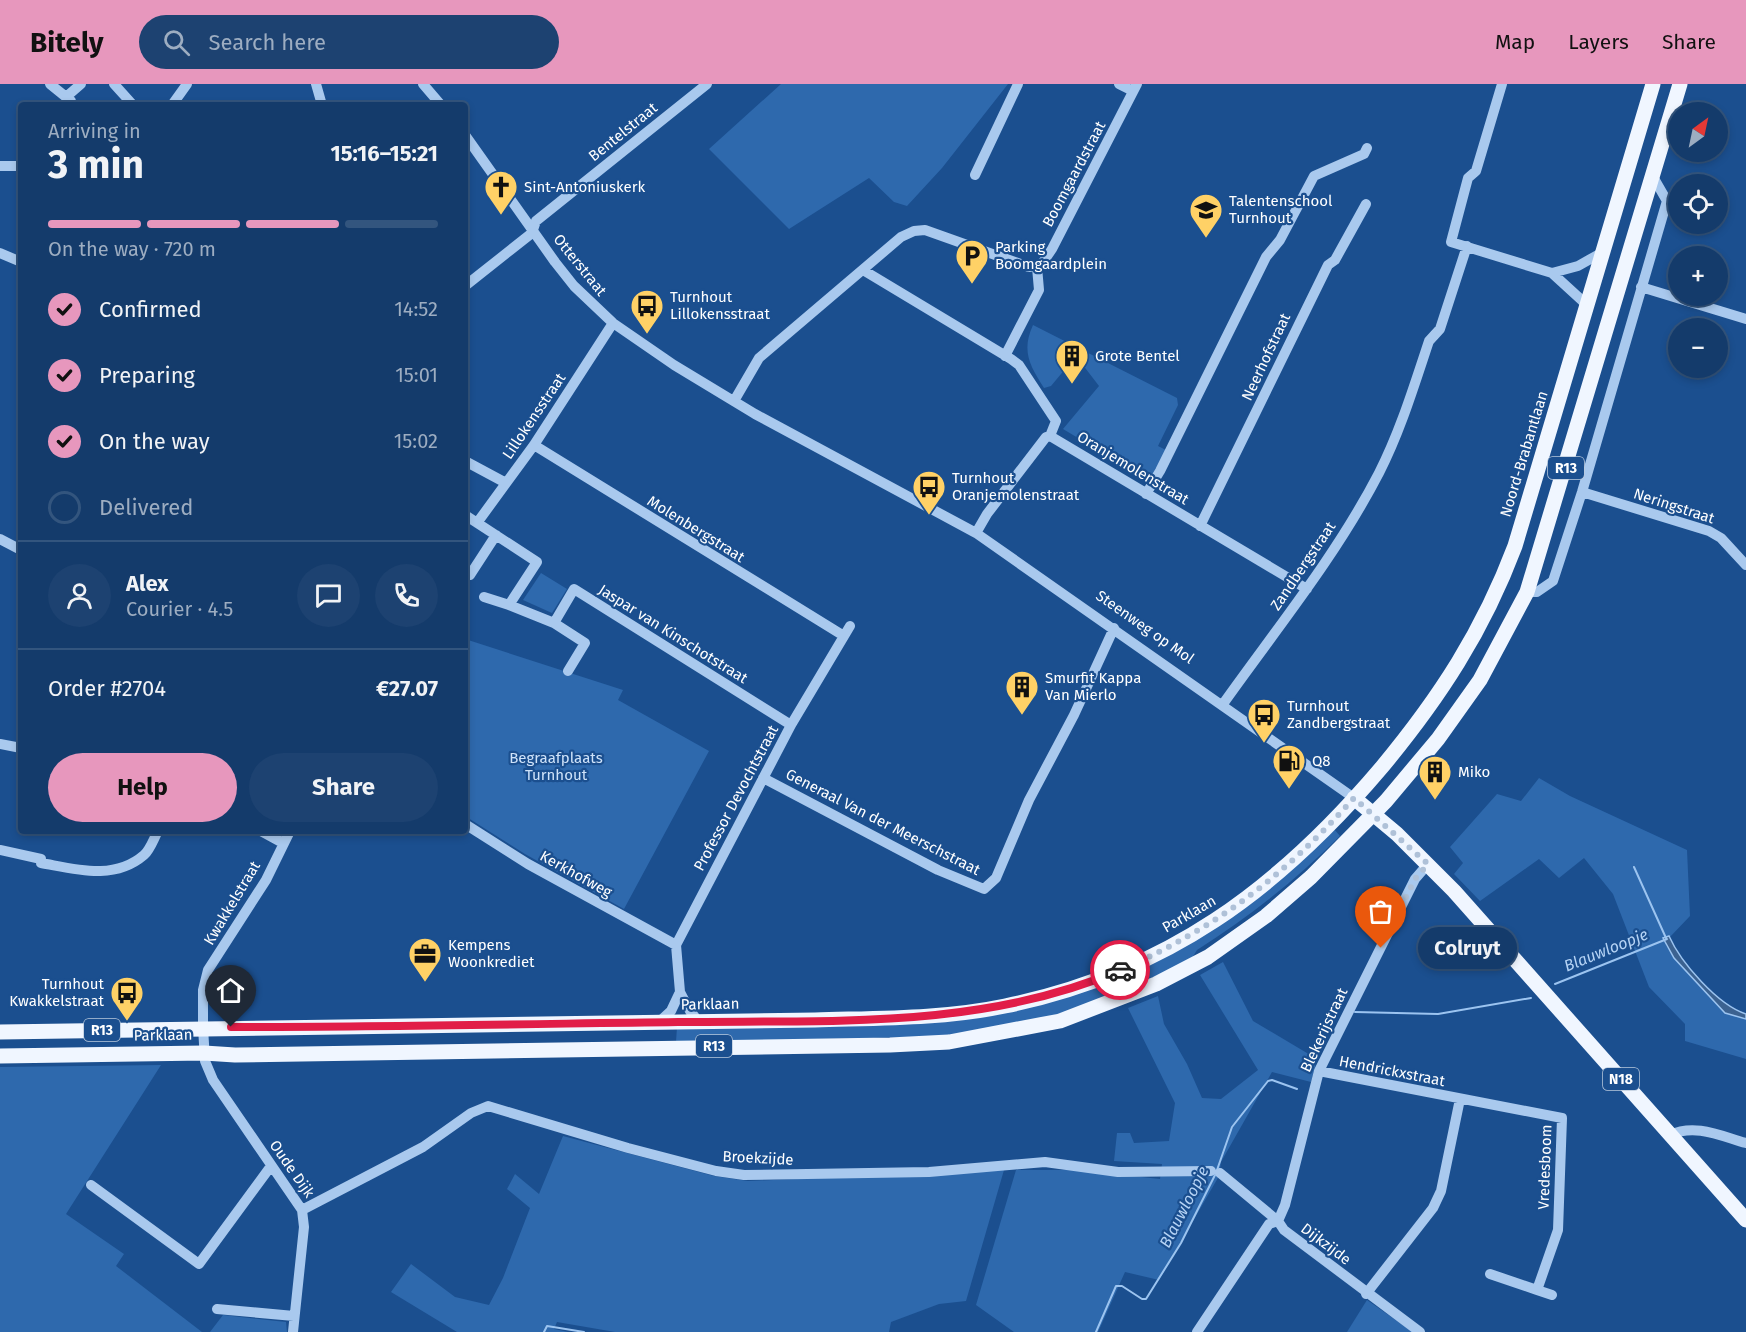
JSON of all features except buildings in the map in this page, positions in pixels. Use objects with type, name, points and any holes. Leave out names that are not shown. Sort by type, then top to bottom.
[{"type":"main road","name":"Noord-Brabantlaan","points":[[1354,798],[1437,698],[1497,595],[1528,504],[1653,84]]},
{"type":"main road","name":"R13","points":[[1374,814],[1438,739],[1480,680],[1527,592],[1680,84]]},
{"type":"main road","points":[[1629,166],[1652,175]]},
{"type":"main road","name":"Steenweg op Mol","points":[[1354,798],[1428,864],[1670,1135]]},
{"type":"main road","name":"Parklaan","points":[[0,1032],[203,1027],[699,1022],[949,1014],[1004,1006],[1100,979],[1210,925],[1263,888],[1305,851],[1354,798]]},
{"type":"main road","name":"Parklaan","points":[[0,1056],[204,1053],[235,1055],[890,1045],[949,1042],[1060,1021],[1156,984],[1208,957],[1282,904],[1374,814]]},
{"type":"main road","name":"N18","points":[[1670,1135],[1746,1220]]},
{"type":"street","points":[[51,84],[68,99],[81,84]]},
{"type":"street","points":[[114,84],[130,102]]},
{"type":"street","points":[[174,102],[186,84]]},
{"type":"street","points":[[316,84],[321,102]]},
{"type":"street","points":[[423,84],[438,102]]},
{"type":"street","name":"Bentelstraat","points":[[468,284],[532,233],[536,221],[707,84]]},
{"type":"street","points":[[975,175],[1018,84]]},
{"type":"street","points":[[1119,84],[1135,88]]},
{"type":"street","points":[[1503,84],[1476,171],[1468,178],[1451,242],[1552,273],[1587,305]]},
{"type":"street","name":"Boomgaardstraat","points":[[1037,267],[1047,258],[1135,88]]},
{"type":"street","name":"Otterstraat","points":[[468,139],[574,286],[613,323],[734,401]]},
{"type":"street","points":[[1146,494],[1266,257],[1280,240],[1314,176],[1364,154],[1367,148]]},
{"type":"street","points":[[0,166],[18,166]]},
{"type":"street","points":[[1527,592],[1537,592],[1553,581],[1582,492],[1667,201],[1652,175]]},
{"type":"street","name":"Neerhofstraat","points":[[1200,526],[1328,265],[1335,260],[1366,204]]},
{"type":"street","points":[[734,401],[759,358],[902,237],[914,231],[925,230],[1029,267],[1037,267],[1039,290],[1005,356]]},
{"type":"street","name":"Zandbergstraat","points":[[1223,704],[1307,589],[1363,501],[1395,438],[1429,341],[1440,329],[1467,246]]},
{"type":"street","points":[[1552,273],[1578,266],[1603,252]]},
{"type":"street","points":[[0,253],[18,261]]},
{"type":"street","points":[[863,270],[1018,365],[1056,421],[1050,436],[1046,437],[1022,466],[976,533]]},
{"type":"street","points":[[1641,287],[1746,319]]},
{"type":"street","name":"Lillokensstraat","points":[[477,523],[534,445],[613,323]]},
{"type":"street","name":"Steenweg op Mol","points":[[734,401],[976,533],[1354,798]]},
{"type":"street","name":"Oranjemolenstraat","points":[[1050,436],[1307,589]]},
{"type":"street","name":"Molenbergstraat","points":[[534,445],[625,502],[847,631]]},
{"type":"street","points":[[468,463],[506,483]]},
{"type":"street","name":"Neringstraat","points":[[1582,492],[1709,531],[1721,538],[1746,566]]},
{"type":"street","points":[[468,517],[537,562],[509,605]]},
{"type":"street","points":[[470,575],[495,534]]},
{"type":"street","points":[[0,539],[18,548]]},
{"type":"street","name":"Jaspar van Kinschotstraat","points":[[554,623],[574,589],[791,725]]},
{"type":"street","points":[[484,597],[554,623],[585,643],[568,671]]},
{"type":"street","name":"Generaal Van der Meerschstraat","points":[[763,778],[938,870],[984,890],[996,878],[1033,791],[1074,715],[1114,628]]},
{"type":"street","name":"Professor Devochtstraat","points":[[676,945],[791,725],[847,631]]},
{"type":"street","points":[[0,744],[18,747]]},
{"type":"street","name":"Kerkhofweg","points":[[468,826],[528,864],[676,945]]},
{"type":"street","points":[[0,850],[41,859],[40,863],[93,872],[112,871],[145,855],[156,834]]},
{"type":"street","points":[[266,834],[283,843]]},
{"type":"street","name":"Kwakkelstraat","points":[[204,1053],[203,990],[208,970],[266,880],[288,834]]},
{"type":"street","name":"Blekerijstraat","points":[[1278,1221],[1285,1205],[1319,1071],[1415,879],[1428,864]]},
{"type":"street","points":[[676,945],[680,992],[699,1022]]},
{"type":"street","points":[[659,1022],[671,1011],[680,992]]},
{"type":"street","name":"Oude Dijk","points":[[204,1053],[217,1087],[302,1210],[304,1227],[293,1332]]},
{"type":"street","name":"Hendrickxstraat","points":[[1319,1071],[1549,1115]]},
{"type":"street","name":"Hendrickxstraat","points":[[1366,1294],[1433,1208],[1441,1191],[1460,1099]]},
{"type":"street","name":"Broekzijde","points":[[302,1210],[423,1147],[471,1113],[488,1106],[628,1148],[716,1171],[744,1175],[930,1172],[1045,1162],[1118,1172],[1216,1172]]},
{"type":"street","name":"Vredesboom","points":[[1537,1290],[1562,1231],[1562,1118],[1549,1115]]},
{"type":"street","points":[[1670,1135],[1684,1129],[1696,1129],[1746,1143]]},
{"type":"street","points":[[91,1185],[199,1264],[271,1166]]},
{"type":"street","name":"Dijkzijde","points":[[1216,1172],[1278,1221],[1284,1230],[1366,1294],[1420,1332]]},
{"type":"street","points":[[1197,1332],[1269,1224],[1278,1221]]},
{"type":"street","points":[[1490,1274],[1552,1295]]},
{"type":"street","points":[[217,1309],[294,1316]]},
{"type":"green space","points":[[781,84],[1008,84],[942,168],[907,206],[894,202],[869,178],[789,229],[709,149]]},
{"type":"green space","points":[[1033,325],[1177,398],[1178,405],[1158,446],[1168,451],[1150,481],[1063,429],[1099,386],[1076,356],[1051,386],[1044,388],[1029,358],[1029,334]]},
{"type":"green space","points":[[541,573],[567,589],[552,613],[523,600]]},
{"type":"green space","name":"Begraafplaats Turnhout","points":[[468,640],[623,690],[618,700],[709,751],[624,909],[525,854],[468,818]]},
{"type":"green space","points":[[1539,778],[1570,796],[1687,850],[1690,916],[1669,938],[1666,945],[1674,958],[1725,1013],[1746,1019],[1746,1059],[1685,1041],[1685,1024],[1649,987],[1613,894],[1584,858],[1559,878],[1539,859],[1480,901],[1454,874],[1463,863],[1450,847],[1497,794],[1521,801]]},
{"type":"green space","points":[[1334,829],[1340,836],[1306,868],[1253,911],[1197,950],[1192,958],[1152,979],[1080,1008],[1032,1021],[953,1036],[676,1042],[677,1027],[990,1015],[1200,936]]},
{"type":"green space","points":[[1223,962],[1253,1021],[1317,1059],[1311,1082],[1272,1072],[1221,1162],[1219,1176],[1159,1280],[1125,1272],[1098,1332],[1014,1332],[976,1305],[1016,1170],[1077,1170],[1160,1179],[1162,1164],[1114,1161],[1117,1133],[1130,1133],[1134,1143],[1169,1141],[1175,1103],[1128,1008],[1158,996],[1164,1024],[1187,1064],[1202,1098],[1221,1099],[1258,1070],[1200,975]]},
{"type":"green space","points":[[161,1065],[66,1214],[124,1254],[116,1266],[202,1332],[0,1332],[0,1067]]},
{"type":"green space","points":[[563,1136],[714,1176],[748,1181],[1004,1170],[966,1301],[939,1304],[891,1322],[889,1332],[615,1332],[557,1322],[554,1329],[568,1332],[457,1332],[391,1292],[411,1264],[455,1297],[489,1305],[503,1278],[530,1208],[507,1189],[515,1174],[539,1194]]},
{"type":"green space","points":[[1367,1300],[1413,1332],[1347,1332]]},
{"type":"green space","points":[[223,1315],[286,1322],[287,1332],[210,1332]]},
{"type":"shaded area","points":[[1669,936],[1682,958],[1702,982],[1724,1002],[1746,1014],[1746,1019],[1725,1013],[1674,958],[1663,938]]},
{"type":"waterway","name":"Blauwloopje","points":[[1634,867],[1666,938]]},
{"type":"waterway","name":"Blauwloopje","points":[[1555,984],[1667,939]]},
{"type":"waterway","name":"Blauwloopje","points":[[1355,1012],[1438,1014],[1531,998]]},
{"type":"waterway","name":"Blauwloopje","points":[[1217,1170],[1232,1127],[1268,1081],[1272,1080],[1297,1089]]},
{"type":"waterway","name":"Blauwloopje","points":[[1096,1332],[1116,1286],[1122,1286],[1142,1299],[1146,1299],[1181,1243],[1215,1175]]},
{"type":"waterway","points":[[544,1332],[547,1326],[584,1332]]},
{"type":"way so far","points":[[1120,970],[1210,925],[1263,888],[1305,851],[1354,798],[1428,864],[1415,879],[1381,948]]},
{"type":"place","name":"Sint-Antoniuskerk","points":[[501,216]]},
{"type":"place","name":"Talentenschool Turnhout","points":[[1206,239]]},
{"type":"place","name":"Parking Boomgaardplein","points":[[972,285]]},
{"type":"place","name":"Turnhout Lillokensstraat","points":[[647,335]]},
{"type":"place","name":"Grote Bentel","points":[[1072,385]]},
{"type":"place","name":"Turnhout Oranjemolenstraat","points":[[929,516]]},
{"type":"place","name":"Smurfit Kappa Van Mierlo","points":[[1022,716]]},
{"type":"place","name":"Turnhout Zandbergstraat","points":[[1264,744]]},
{"type":"place","name":"Q8","points":[[1289,790]]},
{"type":"place","name":"Miko","points":[[1435,801]]},
{"type":"place","name":"Colruyt","points":[[1381,948]]},
{"type":"place","name":"Kempens Woonkrediet","points":[[425,983]]},
{"type":"place","name":"Turnhout Kwakkelstraat","points":[[127,1022]]},
{"type":"route","points":[[231,1027],[814,1020],[949,1014],[1004,1006],[1056,993],[1120,970]]}]
